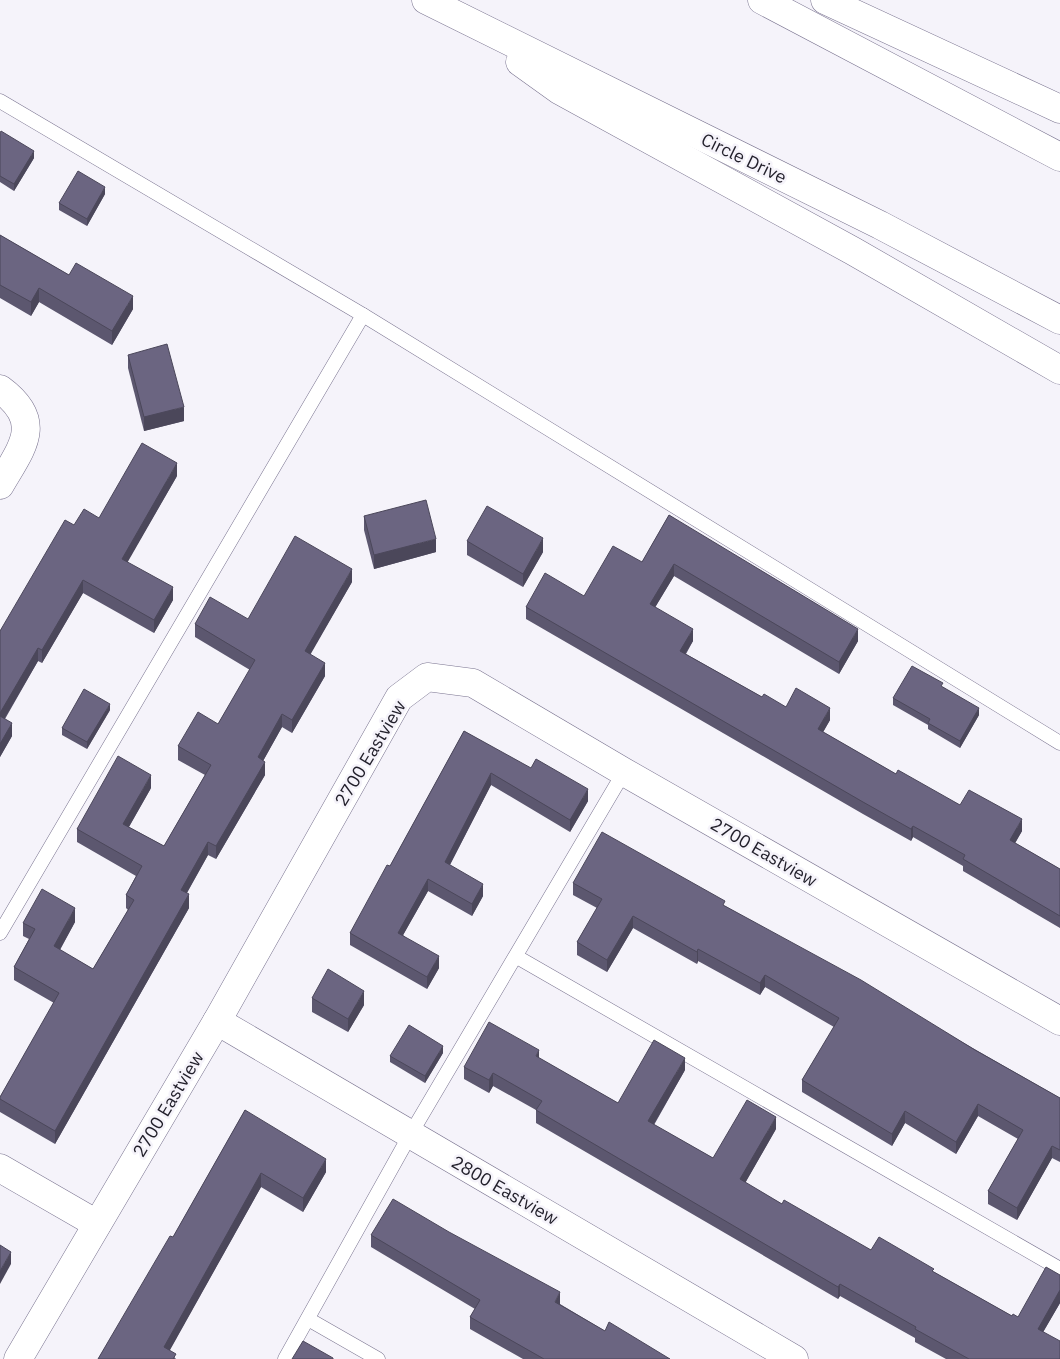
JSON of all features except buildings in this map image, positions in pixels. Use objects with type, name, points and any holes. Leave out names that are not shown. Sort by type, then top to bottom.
[{"type":"main road","name":"Circle Drive","points":[[426,0],[871,220],[1060,320]]},
{"type":"main road","points":[[762,0],[1060,157]]},
{"type":"main road","points":[[825,0],[1060,109]]},
{"type":"main road","points":[[460,18],[559,90],[854,251],[1060,370]]},
{"type":"main road","points":[[0,389],[9,396],[24,416],[28,431],[20,450],[0,485]]},
{"type":"main road","name":"2700 Eastview","points":[[18,1359],[217,1021],[399,698],[427,677],[473,683],[624,772],[1060,1021]]},
{"type":"main road","name":"2800 Eastview","points":[[217,1021],[794,1359]]},
{"type":"main road","points":[[0,1168],[97,1224]]},
{"type":"lane","points":[[0,101],[363,315],[1060,743]]},
{"type":"lane","points":[[1,929],[363,315]]},
{"type":"lane","points":[[285,1359],[410,1135],[624,772]]},
{"type":"lane","points":[[517,956],[1060,1269]]},
{"type":"lane","points":[[308,1319],[378,1359]]}]
